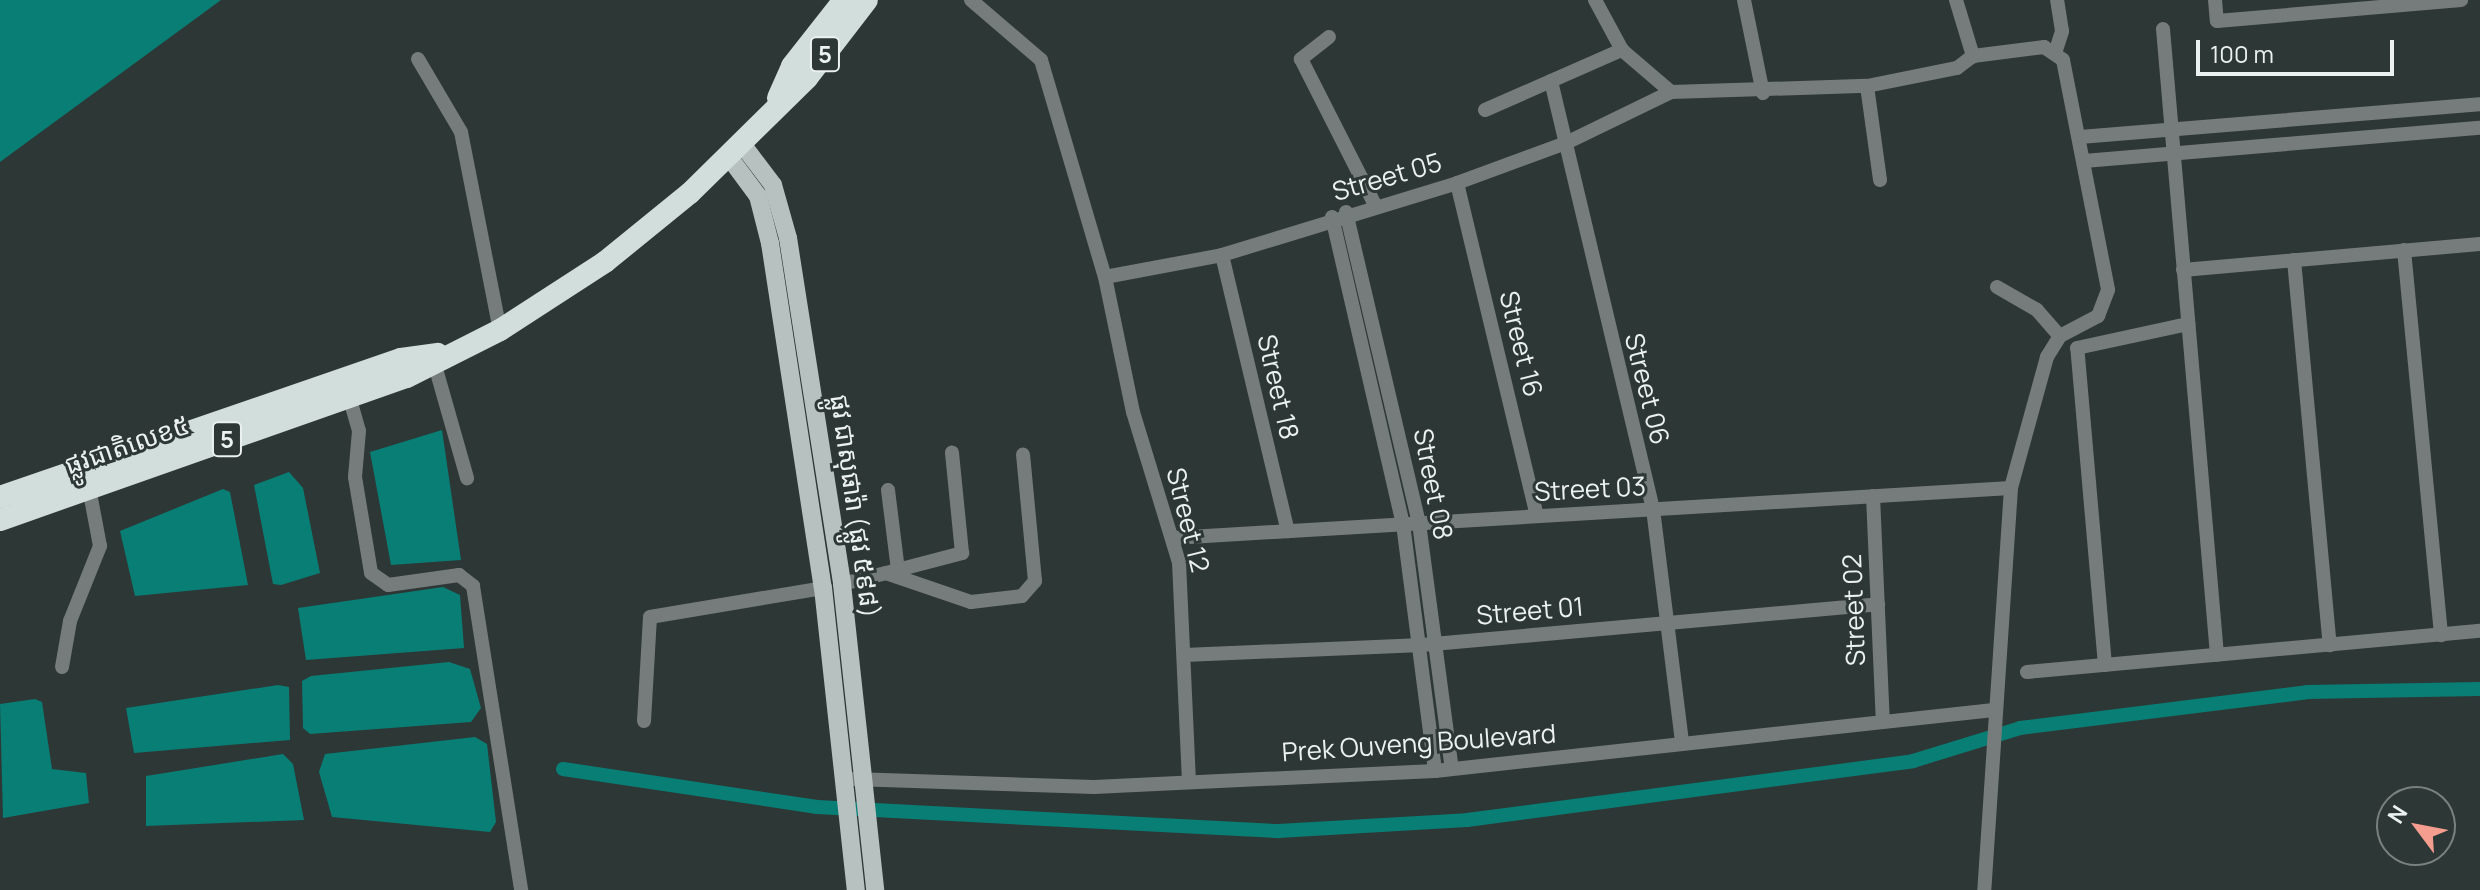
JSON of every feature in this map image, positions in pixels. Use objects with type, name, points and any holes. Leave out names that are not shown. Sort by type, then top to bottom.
[{"type":"highway","name":"ផ្លូវជាតិលេខ៥","points":[[777,102],[792,66],[844,0]]},
{"type":"highway","name":"ផ្លូវជាតិលេខ៥","points":[[0,520],[349,396],[443,358],[496,332],[605,262],[736,150],[777,102],[807,78],[867,0]]},
{"type":"highway","name":"ផ្លូវជាតិលេខ៥","points":[[0,497],[401,359],[443,358]]},
{"type":"main road","name":"ផ្លូវ ជាសុផារ៉ា (ផ្លូវ ៥៩៨)","points":[[736,150],[780,204],[842,584],[854,783]]},
{"type":"main road","name":"ផ្លូវ ជាសុផារ៉ា (ផ្លូវ ៥៩៨)","points":[[736,150],[758,196],[781,314],[859,828],[875,890]]},
{"type":"main road","points":[[781,314],[800,312]]},
{"type":"main road","name":"ផ្លូវ ជាសុផារ៉ា (ផ្លូវ ៥៩៨)","points":[[856,890],[859,828]]},
{"type":"street","name":"Street 12","points":[[971,0],[1041,60],[1105,277],[1133,412],[1173,538],[1184,655],[1189,781]]},
{"type":"street","points":[[1595,0],[1622,50],[1671,92],[1763,93],[1867,86],[1957,68],[1973,56],[2056,50]]},
{"type":"street","points":[[1744,0],[1763,93]]},
{"type":"street","points":[[1956,0],[1973,56]]},
{"type":"street","points":[[1984,890],[2011,488],[2047,357],[2060,336],[2098,316],[2108,290],[2080,137],[2056,50],[2062,31],[2057,0]]},
{"type":"street","points":[[2215,0],[2217,21],[2286,7],[2461,0]]},
{"type":"street","points":[[2163,29],[2171,154],[2217,655]]},
{"type":"street","points":[[1329,37],[1301,59],[1375,205]]},
{"type":"street","points":[[1485,110],[1622,50]]},
{"type":"street","points":[[418,59],[461,132],[496,332]]},
{"type":"street","name":"Street 06","points":[[1551,81],[1653,509],[1682,743]]},
{"type":"street","points":[[1867,86],[1880,180]]},
{"type":"street","name":"Street 05","points":[[1105,277],[1222,255],[1339,215],[1457,183],[1566,143],[1671,92]]},
{"type":"street","points":[[2080,137],[2480,104]]},
{"type":"street","points":[[2398,111],[2401,135]]},
{"type":"street","points":[[2084,161],[2480,128]]},
{"type":"street","name":"Street 16","points":[[1457,183],[1537,516]]},
{"type":"street","points":[[1339,215],[1378,370],[1403,524],[1435,771]]},
{"type":"street","points":[[2183,270],[2480,244]]},
{"type":"street","points":[[2404,250],[2441,635]]},
{"type":"street","name":"Street 18","points":[[1222,255],[1288,531]]},
{"type":"street","points":[[2294,260],[2330,645]]},
{"type":"street","points":[[1997,287],[2037,310],[2060,336]]},
{"type":"street","points":[[2105,665],[2077,348],[2188,324]]},
{"type":"street","points":[[443,358],[467,478]]},
{"type":"street","name":"Street 08","points":[[1378,370],[1419,523],[1452,769]]},
{"type":"street","points":[[349,396],[371,573],[388,585],[459,575],[473,586],[521,890]]},
{"type":"street","points":[[842,584],[962,553],[952,452]]},
{"type":"street","points":[[892,572],[971,602],[995,604],[1029,590],[1035,581],[1023,455]]},
{"type":"street","points":[[62,667],[70,621],[100,546],[89,488]]},
{"type":"street","name":"Street 03","points":[[1173,538],[2011,488]]},
{"type":"street","points":[[888,490],[892,572]]},
{"type":"street","name":"Street 02","points":[[1873,496],[1883,721]]},
{"type":"street","points":[[644,721],[650,617],[823,588]]},
{"type":"street","name":"Street 01","points":[[1184,655],[1435,644],[1878,604]]},
{"type":"street","points":[[2027,672],[2480,631]]},
{"type":"street","name":"Prek Ouveng Boulevard","points":[[854,783],[1094,787],[1435,771],[1883,721],[1994,715]]},
{"type":"water","points":[[0,0],[221,0],[0,162]]},
{"type":"water","points":[[442,430],[461,560],[391,565],[370,452]]},
{"type":"water","points":[[289,472],[303,488],[320,573],[281,585],[273,584],[254,485]]},
{"type":"water","points":[[223,489],[230,492],[248,585],[135,596],[120,531]]},
{"type":"water","points":[[443,587],[460,595],[464,648],[306,660],[298,608]]},
{"type":"water","points":[[449,662],[470,669],[481,708],[471,722],[310,734],[303,728],[302,681],[311,676]]},
{"type":"water","points":[[278,685],[289,687],[290,740],[134,753],[126,708]]},
{"type":"water","points":[[35,699],[42,702],[52,769],[86,773],[89,803],[3,818],[0,704]]},
{"type":"water","points":[[475,737],[487,744],[496,822],[490,832],[332,817],[319,772],[325,754]]},
{"type":"water","points":[[283,754],[293,764],[304,820],[146,826],[146,776]]},
{"type":"waterway","points":[[563,769],[817,807],[1278,831],[1467,820],[1913,761],[2020,728],[2307,692],[2480,689]]}]
